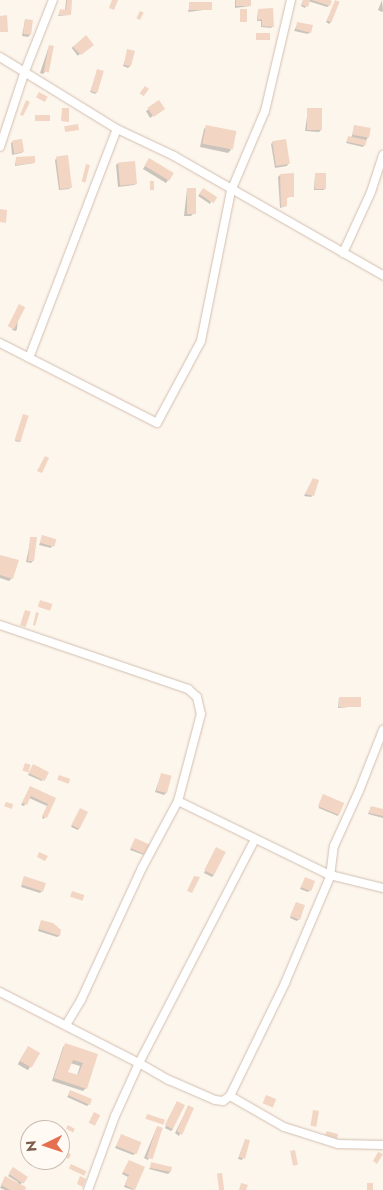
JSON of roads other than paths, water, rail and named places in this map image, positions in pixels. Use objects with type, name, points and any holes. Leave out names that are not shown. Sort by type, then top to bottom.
[{"type":"street","points":[[0,147],[25,71],[53,0]]},
{"type":"street","points":[[0,343],[157,423],[201,341],[231,191],[265,110],[291,0]]},
{"type":"street","points":[[0,57],[117,128],[174,156],[231,191],[383,275]]},
{"type":"street","points":[[29,358],[117,128]]},
{"type":"street","points":[[343,253],[371,192],[383,155]]},
{"type":"street","points":[[0,625],[188,689],[197,697],[201,714],[178,801],[142,868],[81,1000],[66,1025]]},
{"type":"street","points":[[0,992],[170,1080],[215,1100],[223,1101],[230,1096],[284,983],[330,874],[334,846],[359,791],[383,730]]},
{"type":"street","points":[[178,801],[330,874],[383,888]]},
{"type":"street","points":[[88,1190],[115,1116],[139,1063],[255,839]]},
{"type":"street","points":[[230,1096],[284,1127],[338,1144],[383,1145]]}]
